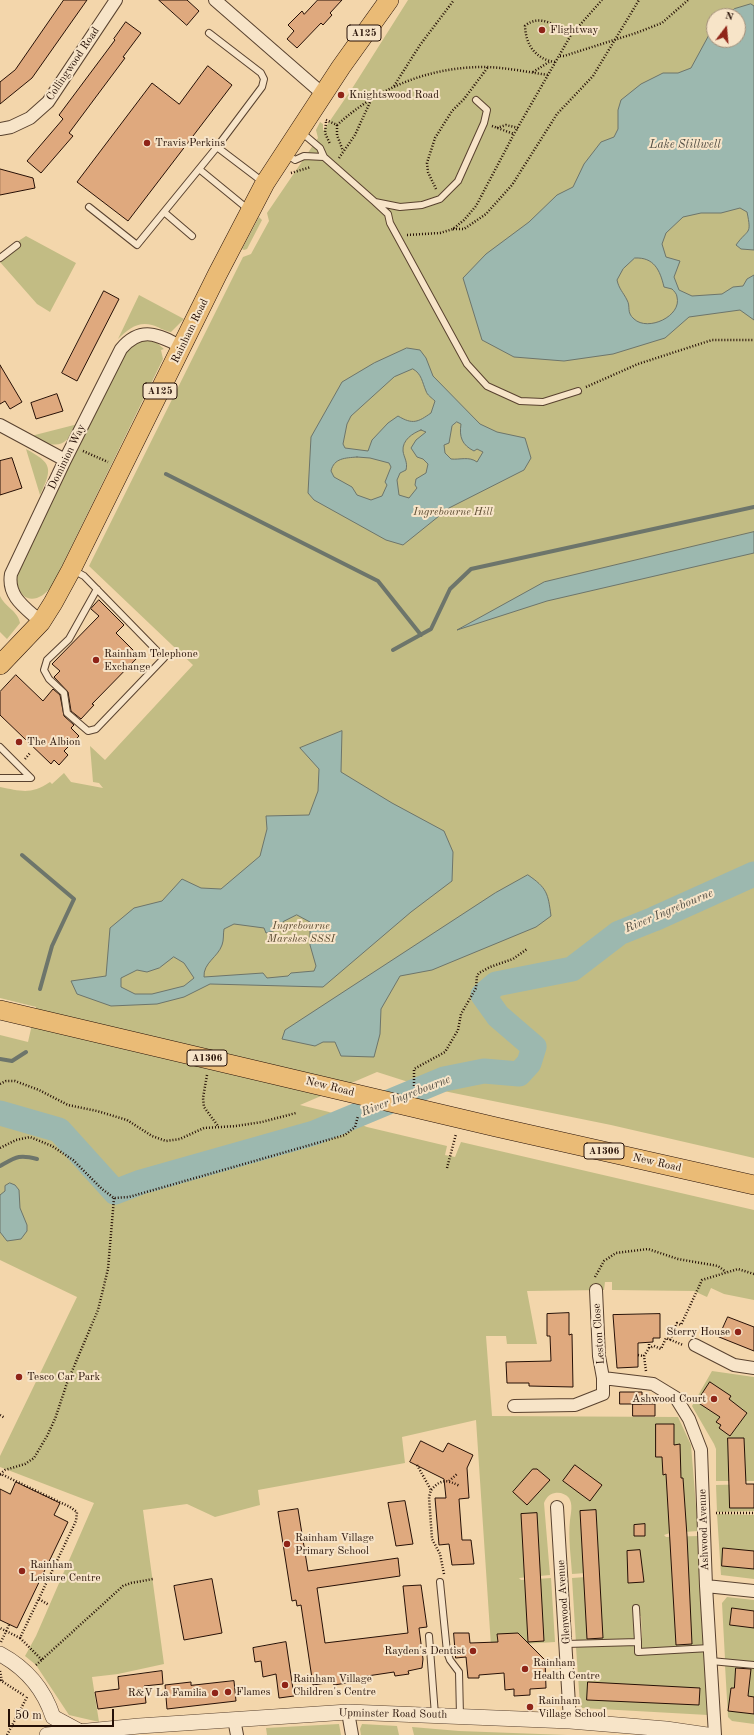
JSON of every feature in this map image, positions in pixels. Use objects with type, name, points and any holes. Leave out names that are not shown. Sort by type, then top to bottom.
[{"type":"main road","name":"Rainham Road","points":[[0,665],[41,622],[53,603],[265,184],[378,14],[389,0]]},
{"type":"main road","name":"New Road","points":[[0,1010],[457,1118],[754,1185]]},
{"type":"street","name":"Collingwood Road","points":[[0,129],[11,127],[30,118],[48,102],[116,0]]},
{"type":"street","points":[[215,0],[324,95]]},
{"type":"street","name":"Dominion Way","points":[[41,622],[16,600],[10,586],[11,574],[65,460],[121,349],[127,342],[136,336],[148,334],[161,337],[182,347]]},
{"type":"street","points":[[0,425],[65,460]]},
{"type":"street","name":"Leston Close","points":[[514,1406],[575,1406],[603,1394],[608,1379],[599,1356],[596,1290]]},
{"type":"street","points":[[690,1342],[734,1365],[754,1368]]},
{"type":"street","name":"Ashwood Avenue","points":[[608,1379],[654,1384],[676,1398],[689,1418],[701,1450],[706,1586],[716,1735]]},
{"type":"street","name":"Glenwood Avenue","points":[[557,1507],[570,1721]]},
{"type":"street","points":[[706,1586],[754,1591]]},
{"type":"street","points":[[0,1654],[16,1663],[41,1689],[49,1703],[53,1717],[47,1735]]},
{"type":"street","points":[[348,1712],[352,1735]]},
{"type":"street","name":"Upminster Road South","points":[[47,1735],[234,1719],[348,1712],[570,1721],[666,1729],[707,1735]]},
{"type":"street","points":[[53,1717],[87,1732]]},
{"type":"street","points":[[234,1719],[237,1735]]},
{"type":"lane","points":[[89,207],[137,245],[200,169],[262,87],[264,79],[261,73],[209,34]]},
{"type":"lane","points":[[375,202],[400,207],[422,205],[440,199],[458,181],[484,123],[487,110],[476,100]]},
{"type":"lane","points":[[300,131],[320,148],[324,156],[388,214],[390,223],[467,364],[487,386],[520,401],[543,402],[578,391]]},
{"type":"lane","points":[[217,147],[265,184]]},
{"type":"lane","points":[[285,154],[295,160],[304,156],[324,156]]},
{"type":"lane","points":[[200,169],[250,211]]},
{"type":"lane","points":[[164,212],[192,236]]},
{"type":"lane","points":[[0,258],[17,245]]},
{"type":"lane","points":[[71,570],[84,576],[164,658],[96,729],[88,731],[67,713],[64,693],[49,679],[44,670],[47,660],[69,639],[96,589]]},
{"type":"lane","points":[[0,748],[31,778],[0,778]]},
{"type":"lane","points":[[440,1582],[447,1652],[450,1660],[459,1672],[460,1716]]},
{"type":"lane","points":[[636,1608],[638,1652],[710,1648]]},
{"type":"lane","points":[[429,1636],[435,1715]]},
{"type":"lane","points":[[566,1644],[638,1642]]},
{"type":"lane","points":[[711,1661],[754,1665]]},
{"type":"path","points":[[394,86],[420,45],[454,0]]},
{"type":"path","points":[[453,229],[464,220],[476,206],[514,134],[571,35],[602,0]]},
{"type":"path","points":[[398,236],[440,233],[453,229],[464,229],[486,214],[512,186],[557,114],[593,76],[639,0]]},
{"type":"path","points":[[560,56],[615,40],[662,22],[688,0]]},
{"type":"path","points":[[555,62],[544,60],[536,54],[528,41],[525,26],[529,23],[546,21],[571,35]]},
{"type":"path","points":[[532,72],[550,61]]},
{"type":"path","points":[[440,199],[428,172],[427,163],[435,138],[452,111],[464,99],[488,67]]},
{"type":"path","points":[[337,124],[359,106],[394,86],[425,75],[445,70],[488,67],[548,75]]},
{"type":"path","points":[[333,164],[355,135],[371,99]]},
{"type":"path","points":[[332,147],[325,133],[326,120],[337,124]]},
{"type":"path","points":[[484,123],[514,134]]},
{"type":"path","points":[[337,124],[337,135],[343,151]]},
{"type":"path","points":[[497,128],[506,125],[518,128]]},
{"type":"path","points":[[578,391],[638,364],[712,340],[754,340]]},
{"type":"path","points":[[72,446],[112,464]]},
{"type":"path","points":[[414,1086],[414,1069],[443,1054],[458,1030],[461,1014],[476,988],[477,976],[479,973],[490,967],[513,959],[527,949]]},
{"type":"path","points":[[0,1084],[6,1081],[15,1081],[39,1090],[68,1105],[97,1111],[127,1120],[152,1136],[166,1141],[180,1139],[204,1128],[236,1126],[262,1122],[296,1113]]},
{"type":"path","points":[[205,1087],[203,1098],[204,1107],[218,1126]]},
{"type":"path","points":[[0,1148],[16,1140],[30,1136],[52,1146],[73,1160],[102,1189],[114,1198],[129,1198],[345,1135],[356,1127],[358,1116]]},
{"type":"path","points":[[447,1168],[457,1118]]},
{"type":"path","points":[[20,1638],[76,1521],[77,1512],[70,1506],[0,1474],[5,1470],[25,1464],[34,1458],[55,1419],[67,1383],[98,1310],[108,1269],[114,1198]]},
{"type":"path","points":[[596,1290],[593,1286],[596,1276],[604,1261],[616,1253],[654,1250],[678,1259],[718,1266],[726,1272]]},
{"type":"path","points":[[670,1340],[677,1323],[682,1325],[702,1280],[738,1269],[754,1274]]},
{"type":"path","points":[[649,1348],[654,1346],[661,1349],[666,1338],[683,1346],[690,1342]]},
{"type":"path","points":[[636,1381],[636,1373],[646,1373],[644,1356],[649,1348],[649,1342]]},
{"type":"path","points":[[638,1355],[644,1356]]},
{"type":"path","points":[[0,1415],[5,1418]]},
{"type":"path","points":[[417,1466],[431,1490]]},
{"type":"path","points":[[449,1481],[457,1474]]},
{"type":"path","points":[[440,1582],[444,1573],[440,1554],[432,1539],[429,1497],[431,1490],[442,1481],[449,1481],[460,1486]]},
{"type":"path","points":[[703,1513],[754,1513]]},
{"type":"path","points":[[27,1673],[123,1586],[153,1579]]},
{"type":"path","points":[[38,1599],[49,1605]]},
{"type":"path","points":[[0,1644],[9,1625]]},
{"type":"path","points":[[0,1628],[20,1638],[42,1660]]},
{"type":"path","points":[[0,1671],[3,1682]]},
{"type":"path","points":[[8,1735],[27,1697]]},
{"type":"green space","name":"Ingrebourne Hill","points":[[408,0],[754,0],[754,1158],[611,1125],[424,1087],[377,1072],[300,1105],[329,1112],[367,1127],[447,1146],[445,1155],[455,1157],[461,1142],[754,1210],[754,1300],[724,1294],[711,1288],[707,1297],[694,1291],[612,1290],[612,1282],[605,1282],[604,1290],[527,1291],[537,1344],[507,1344],[506,1336],[486,1336],[492,1416],[678,1417],[691,1445],[698,1531],[670,1533],[664,1535],[666,1537],[698,1536],[704,1645],[640,1649],[639,1638],[642,1638],[641,1616],[638,1616],[636,1639],[576,1643],[572,1578],[599,1576],[600,1572],[572,1574],[569,1534],[571,1503],[566,1495],[557,1493],[549,1495],[544,1503],[550,1575],[519,1578],[521,1580],[551,1578],[555,1642],[491,1646],[476,1420],[402,1437],[405,1463],[258,1490],[260,1505],[215,1517],[187,1504],[143,1510],[164,1664],[118,1674],[92,1677],[99,1722],[69,1715],[36,1665],[25,1656],[36,1636],[94,1503],[0,1467],[0,1456],[77,1297],[0,1260],[0,1035],[28,1042],[36,1007],[0,998],[0,787],[20,791],[37,789],[50,782],[52,784],[64,773],[71,782],[103,788],[99,783],[93,782],[90,746],[105,760],[193,665],[89,566],[243,257],[251,254],[269,221],[267,213],[318,138],[316,130],[320,122],[323,124],[323,131],[353,87]]},
{"type":"green space","points":[[259,217],[262,220],[247,249],[244,250],[242,249]]},
{"type":"green space","points":[[26,236],[76,263],[50,312],[37,304],[0,262],[0,253]]},
{"type":"green space","points":[[139,295],[184,319],[171,332],[152,325],[142,324],[129,329],[118,339]]},
{"type":"green space","points":[[144,340],[156,342],[164,349],[161,350],[163,359],[52,586],[37,598],[27,598],[19,590],[17,583],[20,560],[125,354],[130,347]]},
{"type":"green space","points":[[78,424],[68,438],[59,444],[53,445],[31,436]]},
{"type":"green space","points":[[26,449],[41,458],[48,467],[47,478],[40,495]]},
{"type":"green space","points":[[0,596],[17,615],[20,623],[7,639],[0,632]]},
{"type":"green space","points":[[712,1371],[754,1377],[754,1481],[716,1481],[716,1449],[692,1406]]},
{"type":"green space","points":[[754,1484],[754,1511],[717,1512],[716,1485]]},
{"type":"green space","points":[[717,1514],[754,1515],[754,1579],[721,1575]]},
{"type":"green space","points":[[727,1597],[754,1600],[754,1662],[725,1659],[722,1603]]},
{"type":"green space","points":[[637,1645],[637,1654],[705,1651],[708,1715],[582,1708],[580,1705],[576,1647]]},
{"type":"green space","points":[[725,1665],[754,1668],[754,1724],[732,1721],[728,1717]]},
{"type":"green space","points":[[339,1724],[341,1735],[267,1735],[266,1728]]},
{"type":"green space","points":[[362,1724],[397,1726],[399,1735],[361,1735],[360,1729]]},
{"type":"green space","points":[[412,1727],[459,1731],[567,1735],[414,1735]]},
{"type":"water","name":"Lake Stillwell","points":[[751,4],[754,6],[754,250],[741,249],[736,245],[749,229],[747,212],[740,208],[721,213],[701,213],[683,217],[666,233],[662,244],[666,257],[680,261],[674,277],[679,290],[692,296],[722,294],[733,287],[743,286],[747,279],[754,275],[754,320],[740,310],[689,317],[665,338],[613,354],[564,361],[514,357],[482,340],[463,278],[486,254],[529,222],[557,195],[573,187],[584,164],[601,142],[614,137],[618,129],[618,110],[621,100],[641,84],[663,73],[678,73],[691,68],[706,40],[706,48],[746,48],[746,8],[737,8]],"holes":[[[635,258],[651,262],[658,270],[664,287],[672,289],[677,296],[677,304],[669,316],[655,323],[647,324],[640,323],[634,319],[629,312],[626,297],[617,280],[623,269]]]},
{"type":"water","points":[[407,348],[420,350],[426,358],[433,376],[480,424],[497,432],[525,438],[531,458],[524,470],[449,508],[403,545],[386,540],[314,500],[308,493],[311,437],[342,382],[374,363]],"holes":[[[413,369],[416,371],[421,378],[427,394],[435,401],[431,413],[422,419],[415,421],[408,421],[398,416],[388,423],[372,440],[368,451],[345,448],[343,444],[347,424],[351,416],[394,377]],[[457,422],[461,424],[460,433],[464,443],[474,451],[477,449],[483,452],[477,462],[468,459],[451,459],[445,453],[444,445],[449,443],[452,426]],[[421,430],[426,432],[416,440],[411,448],[417,457],[423,459],[428,464],[426,473],[416,479],[415,485],[417,488],[409,498],[399,495],[397,480],[400,473],[406,470],[406,462],[403,451],[404,444],[406,440]],[[344,458],[370,458],[389,463],[391,467],[385,482],[387,485],[382,496],[371,500],[357,495],[352,487],[334,477],[331,471],[332,467],[337,461]]]},
{"type":"water","points":[[754,532],[754,553],[547,601],[457,630],[544,582]]},
{"type":"water","points":[[342,731],[341,772],[392,803],[444,831],[453,852],[452,881],[411,912],[323,987],[210,984],[184,997],[157,1004],[111,1006],[77,994],[71,981],[106,976],[110,928],[134,908],[162,901],[182,879],[201,888],[221,889],[260,856],[267,829],[266,816],[309,815],[318,791],[319,769],[300,748]],"holes":[[[297,915],[310,922],[310,945],[316,966],[314,971],[291,973],[288,976],[267,978],[263,973],[204,977],[204,972],[208,964],[222,945],[224,929],[234,924],[264,928],[266,933],[274,931],[279,928],[283,922]],[[174,957],[184,963],[194,978],[184,986],[152,994],[135,994],[121,987],[121,978],[137,970],[147,972],[159,968]]]},
{"type":"water","points":[[528,875],[546,892],[551,916],[536,927],[432,970],[400,976],[381,1009],[380,1034],[374,1057],[341,1056],[335,1042],[323,1042],[315,1046],[282,1039],[285,1030],[495,893]]},
{"type":"water","points":[[10,1183],[15,1185],[19,1190],[20,1208],[27,1225],[27,1231],[21,1239],[7,1241],[0,1232],[0,1195],[5,1191],[5,1186]]},
{"type":"building","points":[[64,0],[87,0],[32,78],[0,104],[0,82],[15,70]]},
{"type":"building","points":[[159,0],[187,0],[199,11],[187,25]]},
{"type":"building","points":[[318,0],[342,0],[330,13],[332,15],[323,25],[321,23],[297,48],[287,39],[294,31],[288,25],[302,11],[304,14]]},
{"type":"building","points":[[126,22],[141,33],[123,57],[125,58],[69,133],[73,136],[41,173],[27,161],[63,119],[59,115],[115,40],[114,39]]},
{"type":"building","name":"Travis Perkins","points":[[208,66],[232,85],[128,221],[77,182],[152,83],[179,104]]},
{"type":"building","points":[[0,169],[33,178],[35,188],[0,195]]},
{"type":"building","points":[[104,291],[119,299],[77,381],[62,373]]},
{"type":"building","points":[[0,365],[22,402],[10,409],[5,401],[0,404]]},
{"type":"building","points":[[57,394],[63,411],[36,419],[31,403]]},
{"type":"building","points":[[12,458],[22,488],[0,495],[0,461]]},
{"type":"building","name":"Rainham Telephone Exchange","points":[[99,600],[124,625],[116,633],[139,656],[92,704],[94,705],[81,719],[71,711],[68,692],[54,677],[60,671],[52,664],[99,616],[91,609]]},
{"type":"building","points":[[16,675],[43,701],[53,689],[60,695],[64,716],[74,725],[71,728],[79,736],[64,751],[68,755],[59,765],[54,760],[51,764],[0,715],[0,692]]},
{"type":"building","points":[[569,1313],[569,1335],[572,1334],[573,1387],[529,1386],[529,1383],[507,1383],[506,1362],[551,1361],[550,1336],[547,1336],[547,1314]]},
{"type":"building","points":[[660,1314],[660,1338],[653,1338],[653,1342],[638,1343],[638,1367],[617,1368],[613,1315]]},
{"type":"building","name":"Sterry House","points":[[728,1317],[754,1327],[754,1351],[719,1337]]},
{"type":"building","points":[[710,1382],[731,1396],[729,1399],[747,1413],[730,1436],[719,1428],[721,1425],[716,1422],[720,1417],[697,1402]]},
{"type":"building","points":[[620,1392],[642,1392],[642,1404],[620,1404]]},
{"type":"building","points":[[633,1404],[655,1404],[655,1416],[633,1416]]},
{"type":"building","points":[[656,1424],[674,1424],[674,1445],[680,1444],[681,1478],[683,1478],[687,1536],[692,1644],[676,1645],[666,1474],[663,1475],[662,1457],[656,1457]]},
{"type":"building","points":[[728,1438],[744,1438],[746,1484],[754,1484],[754,1508],[730,1508]]},
{"type":"building","points":[[421,1441],[443,1452],[448,1443],[473,1455],[467,1468],[469,1498],[459,1499],[462,1540],[471,1540],[474,1564],[452,1565],[449,1544],[439,1545],[435,1498],[446,1498],[444,1479],[410,1462]]},
{"type":"building","points":[[575,1465],[602,1485],[590,1501],[563,1481]]},
{"type":"building","points":[[533,1469],[537,1469],[550,1480],[527,1505],[513,1492]]},
{"type":"building","name":"Rainham Leisure Centre","points":[[16,1482],[60,1503],[54,1515],[68,1522],[17,1628],[0,1620],[0,1489],[10,1494]]},
{"type":"building","points":[[405,1501],[413,1544],[396,1546],[388,1503]]},
{"type":"building","points":[[298,1509],[308,1571],[398,1558],[400,1576],[317,1588],[325,1643],[408,1633],[403,1586],[421,1585],[427,1627],[419,1628],[423,1659],[422,1668],[408,1671],[409,1674],[395,1676],[394,1672],[347,1679],[347,1683],[334,1685],[333,1682],[313,1685],[301,1605],[297,1606],[296,1600],[292,1601],[278,1512]]},
{"type":"building","points":[[596,1510],[603,1638],[587,1639],[580,1511]]},
{"type":"building","points":[[537,1513],[544,1641],[528,1642],[521,1514]]},
{"type":"building","points":[[645,1524],[645,1536],[634,1536],[634,1525]]},
{"type":"building","points":[[723,1548],[754,1551],[754,1569],[722,1566]]},
{"type":"building","points":[[640,1550],[644,1582],[628,1583],[627,1551]]},
{"type":"building","points":[[212,1579],[222,1633],[184,1640],[174,1586]]},
{"type":"building","points":[[732,1608],[754,1611],[754,1628],[730,1625]]},
{"type":"building","points":[[454,1633],[469,1633],[470,1643],[498,1642],[497,1634],[518,1633],[545,1660],[546,1688],[530,1689],[530,1695],[514,1696],[514,1689],[505,1690],[504,1673],[479,1675],[479,1678],[468,1678],[466,1657],[456,1658]]},
{"type":"building","points":[[286,1642],[294,1696],[279,1698],[276,1674],[263,1677],[261,1661],[255,1662],[253,1648]]},
{"type":"building","points":[[736,1668],[751,1669],[748,1696],[754,1697],[754,1714],[728,1711],[731,1688],[734,1688]]},
{"type":"building","points":[[162,1671],[163,1684],[144,1686],[146,1703],[98,1709],[95,1692],[119,1689],[118,1677]]},
{"type":"building","points":[[234,1681],[236,1701],[167,1709],[165,1685],[191,1682],[191,1685]]},
{"type":"building","points":[[588,1682],[700,1688],[699,1705],[587,1700]]},
{"type":"waterway","points":[[166,474],[378,581],[421,635]]},
{"type":"waterway","points":[[393,650],[431,629],[450,589],[471,569],[754,507]]},
{"type":"waterway","points":[[22,855],[74,899],[52,946],[40,989]]},
{"type":"waterway","name":"River Ingrebourne","points":[[0,1113],[59,1130],[115,1192],[141,1182],[314,1133],[444,1079],[484,1071],[519,1074],[529,1063],[534,1047],[498,1016],[483,995],[496,984],[572,969],[619,933],[754,874]]},
{"type":"waterway","points":[[0,1059],[12,1061],[26,1052]]},
{"type":"waterway","points":[[0,1166],[18,1157],[37,1159]]},
{"type":"place","name":"Flightway","points":[[542,30]]},
{"type":"place","name":"Knightswood Road","points":[[341,95]]},
{"type":"place","name":"Travis Perkins","points":[[147,143]]},
{"type":"place","name":"Rainham Telephone Exchange","points":[[96,660]]},
{"type":"place","name":"The Albion","points":[[19,742]]},
{"type":"place","name":"Sterry House","points":[[738,1332]]},
{"type":"place","name":"Tesco Car Park","points":[[19,1377]]},
{"type":"place","name":"Ashwood Court","points":[[714,1399]]},
{"type":"place","name":"Rainham Village Primary School","points":[[287,1544]]},
{"type":"place","name":"Rainham Leisure Centre","points":[[22,1571]]},
{"type":"place","name":"Rayden's Dentist","points":[[473,1651]]},
{"type":"place","name":"Rainham Health Centre","points":[[525,1669]]},
{"type":"place","name":"Rainham Village Children's Centre","points":[[285,1685]]},
{"type":"place","name":"Flames","points":[[228,1692]]},
{"type":"place","name":"R&V La Familia","points":[[215,1693]]},
{"type":"place","name":"Rainham Village School","points":[[530,1707]]},
{"type":"park label","name":"Ingrebourne Marshes SSSI","points":[[301,932]]}]
